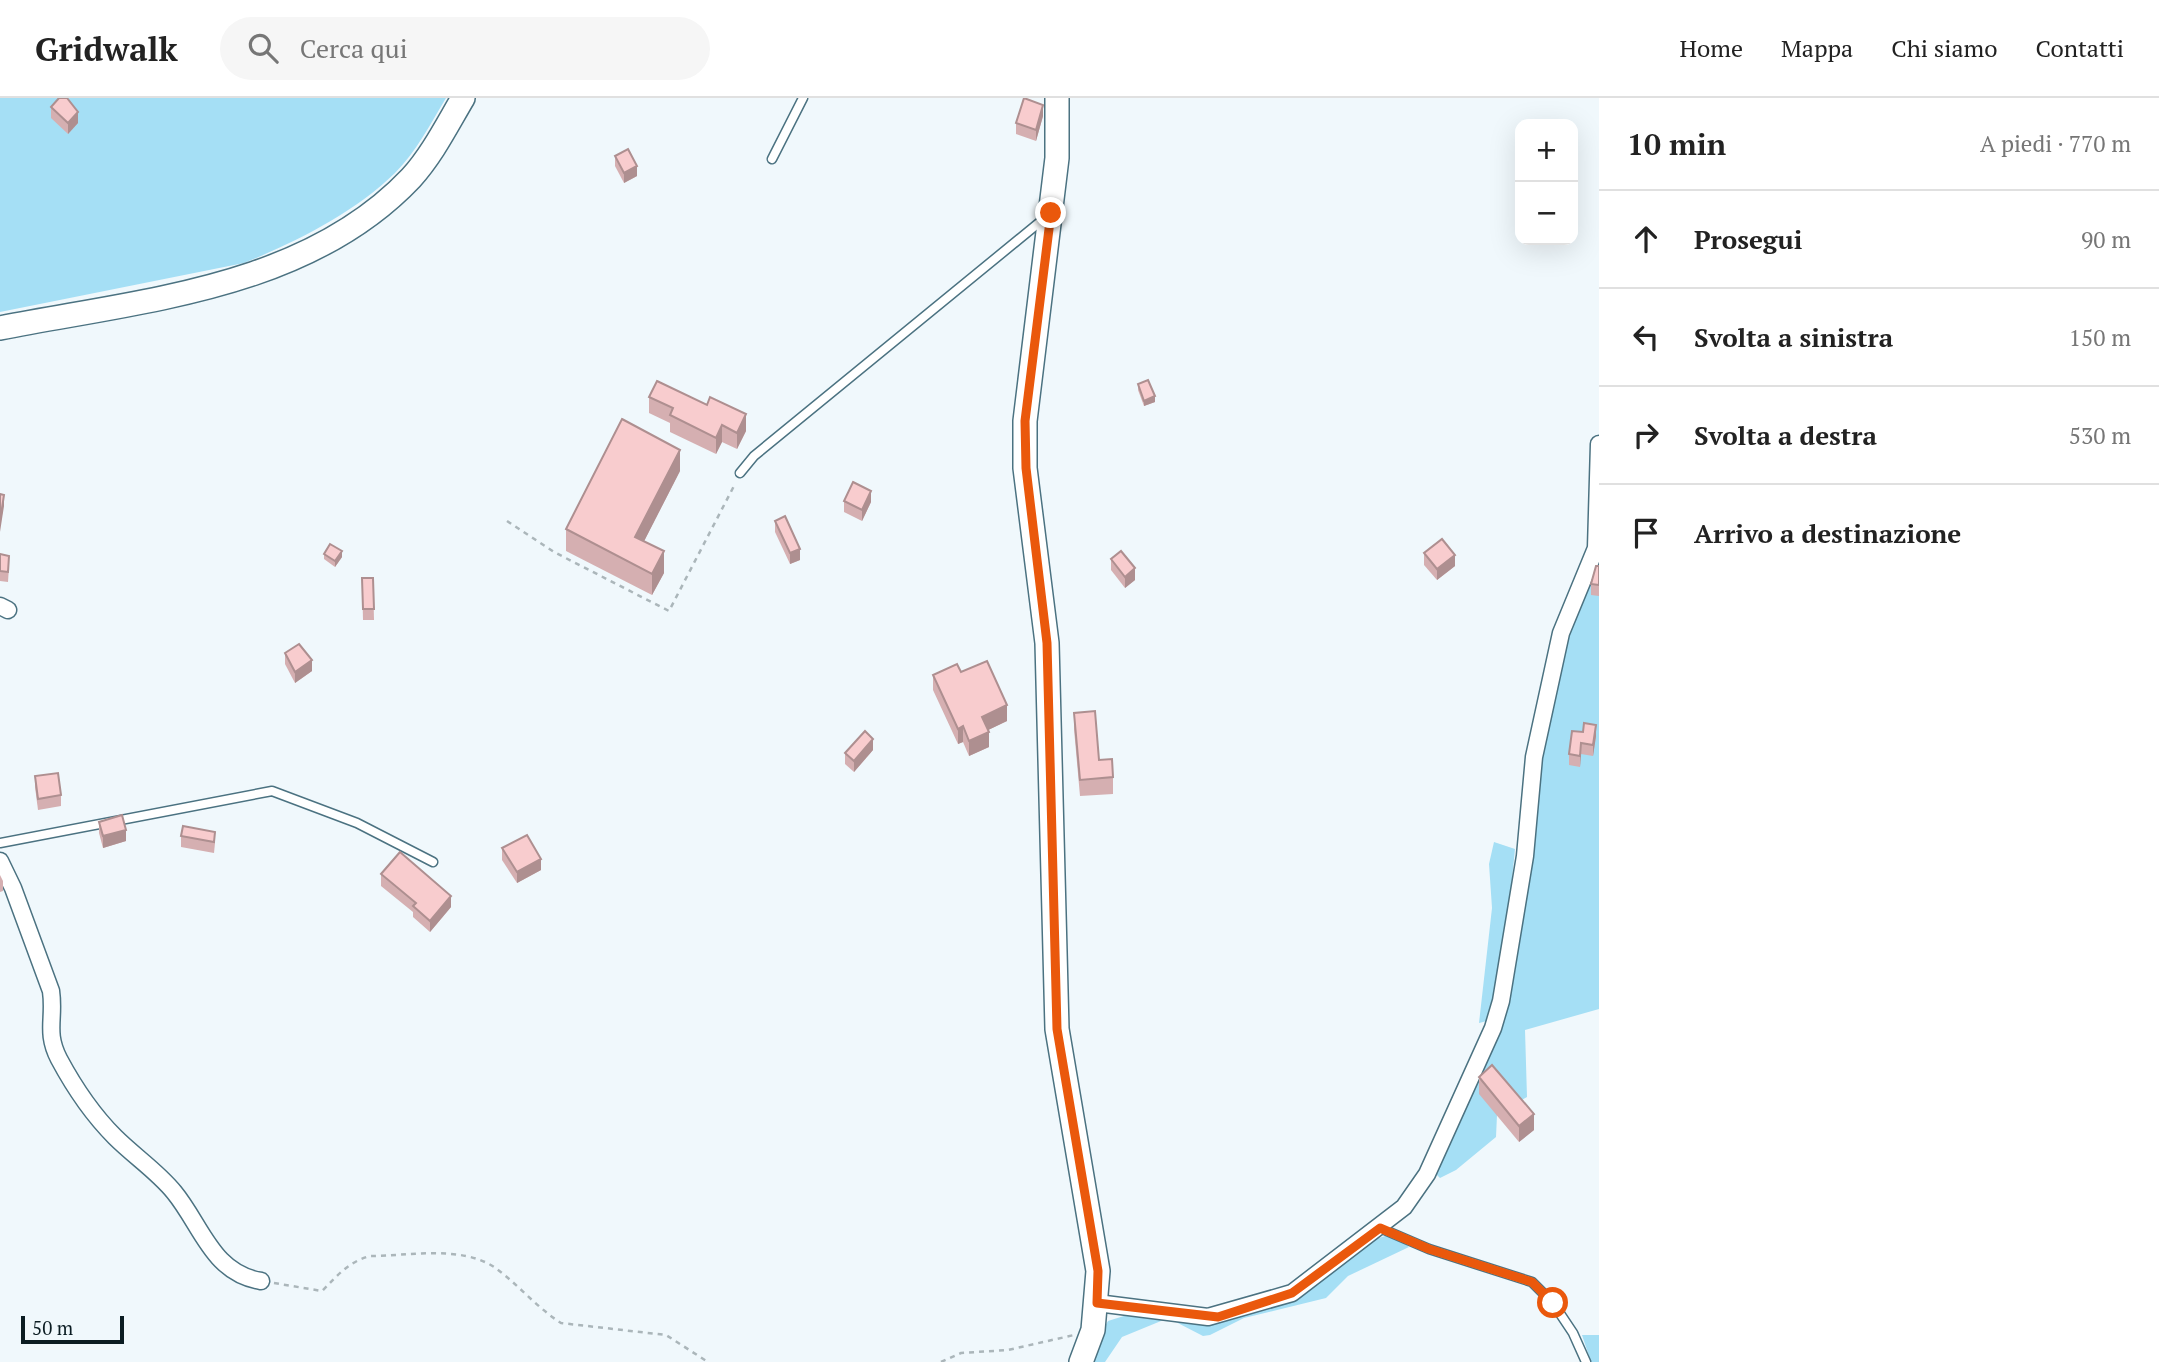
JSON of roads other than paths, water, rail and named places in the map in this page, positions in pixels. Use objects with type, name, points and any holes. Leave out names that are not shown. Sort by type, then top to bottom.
[{"type":"street","points":[[0,328],[233,281],[300,257],[356,223],[398,191],[428,155],[463,98]]},
{"type":"street","points":[[1057,98],[1057,159],[1025,421],[1026,468],[1047,643],[1057,1029],[1097,1259],[1097,1303],[1093,1330],[1082,1362]]},
{"type":"street","points":[[1097,1303],[1218,1317],[1292,1293],[1404,1207],[1427,1174],[1493,1028],[1501,1001],[1525,856],[1534,757],[1562,634],[1597,548],[1599,444]]},
{"type":"street","points":[[0,861],[13,888],[51,991],[53,1007],[49,1035],[60,1059],[95,1116],[174,1192],[214,1254],[245,1278],[261,1280]]},
{"type":"lane","points":[[772,159],[803,98]]},
{"type":"lane","points":[[740,473],[754,456],[1051,213]]},
{"type":"lane","points":[[0,843],[272,791],[357,822],[433,862]]},
{"type":"lane","points":[[1380,1228],[1429,1249],[1532,1282],[1553,1303],[1573,1333],[1586,1362]]}]
